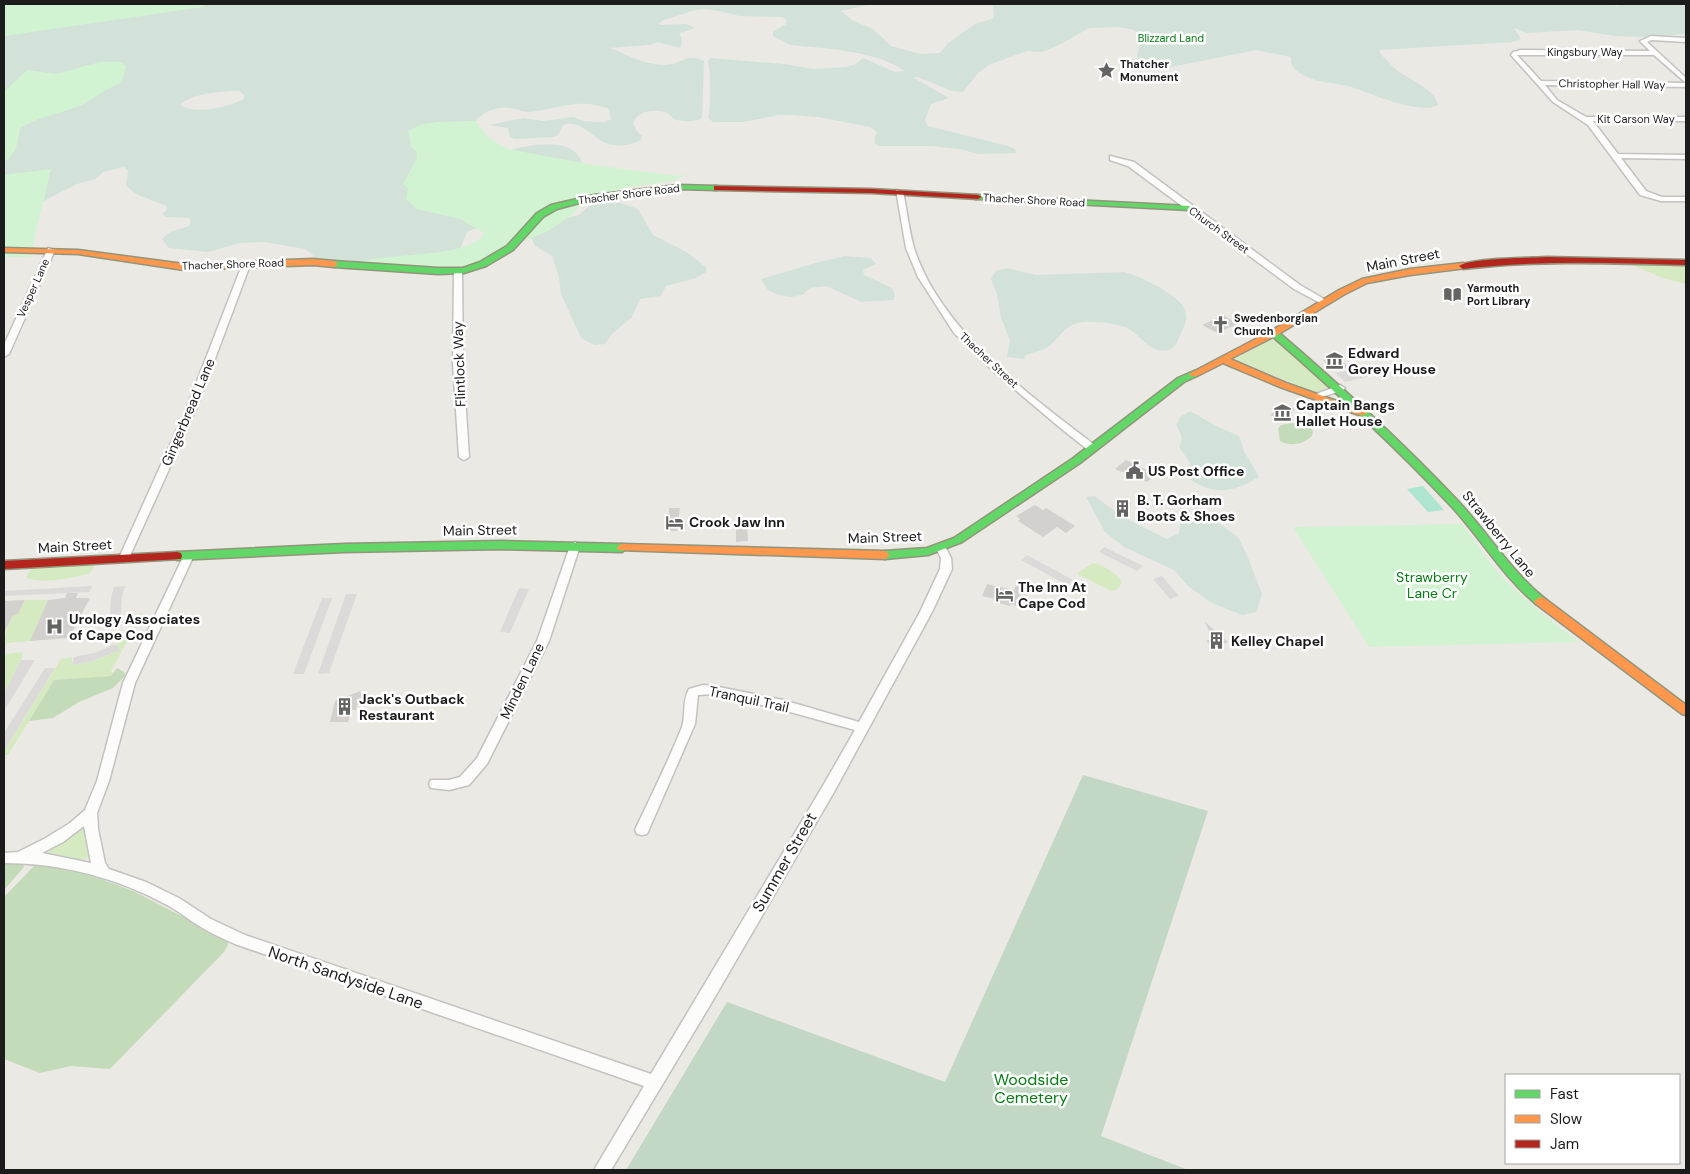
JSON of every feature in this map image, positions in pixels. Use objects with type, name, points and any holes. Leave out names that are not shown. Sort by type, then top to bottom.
[{"type":"street","points":[[1686,40],[1656,38],[1645,39],[1643,42],[1686,81]]},
{"type":"street","name":"Kingsbury Way","points":[[1538,83],[1515,58],[1515,53],[1654,52]]},
{"type":"street","points":[[1538,83],[1556,102],[1592,125],[1643,193],[1654,198],[1686,199]]},
{"type":"street","name":"Christopher Hall Way","points":[[1538,83],[1686,85]]},
{"type":"street","name":"Kit Carson Way","points":[[1585,119],[1686,120]]},
{"type":"street","points":[[1616,156],[1686,157]]},
{"type":"street","name":"Church Street","points":[[1113,158],[1131,164],[1297,287],[1325,302]]},
{"type":"street","name":"Thacher Shore Road","points":[[4,250],[51,250],[93,253],[178,266],[319,262],[458,271],[483,264],[510,248],[537,218],[548,210],[594,197],[685,187],[898,192],[1189,208]]},
{"type":"street","name":"Thacher Street","points":[[898,192],[910,248],[922,277],[957,331],[997,370],[1060,424],[1092,448]]},
{"type":"street","name":"Vesper Lane","points":[[4,354],[51,250]]},
{"type":"street","name":"Main Street","points":[[4,565],[189,555],[423,546],[575,546],[887,554],[917,553],[941,548],[982,526],[1092,448],[1175,384],[1274,333],[1352,286],[1373,279],[1467,264],[1562,258],[1686,263]]},
{"type":"street","name":"Gingerbread Lane","points":[[124,558],[192,407],[246,265]]},
{"type":"street","name":"Flintlock Way","points":[[458,271],[458,364],[464,457]]},
{"type":"street","name":"Strawberry Lane","points":[[1274,333],[1340,388],[1425,471],[1469,519],[1509,572],[1526,591],[1686,711]]},
{"type":"street","name":"Strawberry Lane","points":[[1222,359],[1283,385],[1356,410],[1372,418]]},
{"type":"street","points":[[1316,396],[1340,388]]},
{"type":"street","name":"Minden Lane","points":[[436,784],[449,785],[464,781],[482,761],[543,641],[575,546]]},
{"type":"street","name":"Summer Street","points":[[602,1170],[829,788],[861,727],[923,618],[945,575],[946,558],[941,548]]},
{"type":"street","points":[[104,873],[98,864],[90,813],[103,781],[133,672],[189,555]]},
{"type":"street","name":"Tranquil Trail","points":[[642,830],[689,724],[690,699],[693,692],[703,689],[714,690],[783,705],[861,727]]},
{"type":"street","points":[[4,858],[19,857],[48,845],[65,834],[90,813]]},
{"type":"street","name":"North Sandyside Lane","points":[[19,857],[77,864],[141,886],[174,902],[206,923],[240,940],[655,1083]]},
{"type":"green space","name":"Blizzard Land","points":[[4,4],[872,4],[841,11],[852,20],[873,29],[891,46],[921,54],[940,53],[947,44],[975,24],[994,18],[993,4],[1608,4],[1618,6],[1619,4],[1686,4],[1686,34],[1642,37],[1615,36],[1577,30],[1527,33],[1514,28],[1521,39],[1513,42],[1380,50],[1380,54],[1396,69],[1432,94],[1438,105],[1429,108],[1406,105],[1348,86],[1311,79],[1294,68],[1291,57],[1256,50],[1166,68],[1144,67],[1137,57],[1140,44],[1139,35],[1134,30],[1119,27],[1089,28],[1042,52],[1027,51],[989,65],[978,73],[963,92],[952,91],[918,77],[914,78],[949,98],[931,104],[925,120],[928,126],[1008,146],[1015,149],[1017,153],[978,154],[959,149],[932,146],[879,146],[875,144],[874,138],[877,132],[870,127],[818,117],[779,115],[743,122],[713,122],[708,118],[710,107],[710,73],[708,62],[710,58],[784,64],[813,69],[847,67],[856,64],[863,58],[895,72],[904,71],[893,64],[865,55],[833,49],[790,45],[773,36],[773,32],[786,24],[787,20],[782,17],[739,16],[703,9],[659,23],[660,25],[686,24],[694,27],[680,33],[682,42],[680,48],[658,42],[650,45],[610,48],[636,59],[658,65],[671,64],[688,58],[704,61],[702,118],[692,121],[680,121],[665,112],[642,113],[633,123],[636,130],[642,136],[641,140],[626,145],[614,145],[604,142],[580,126],[572,124],[563,125],[558,135],[554,137],[515,139],[510,137],[508,128],[489,125],[523,118],[543,121],[574,117],[583,121],[598,122],[605,122],[611,119],[609,109],[598,106],[578,104],[530,112],[499,108],[480,116],[476,120],[474,133],[508,151],[546,144],[566,147],[579,157],[585,172],[485,228],[467,232],[461,247],[452,255],[340,265],[315,257],[305,249],[264,242],[240,243],[208,252],[169,248],[162,239],[170,232],[189,226],[190,218],[166,217],[162,214],[167,209],[166,206],[136,194],[126,186],[128,171],[124,167],[103,172],[96,179],[77,184],[34,206],[4,200]],"holes":[[[239,91],[244,95],[244,99],[230,105],[203,110],[180,105],[191,98],[204,94]]]},
{"type":"green space","points":[[4,4],[205,4],[203,7],[4,36]]},
{"type":"green space","points":[[100,62],[120,62],[126,66],[120,83],[79,106],[41,118],[20,128],[14,151],[4,162],[4,92],[27,70],[56,74]]},
{"type":"green space","points":[[475,121],[490,139],[508,149],[593,165],[677,176],[686,174],[676,180],[625,188],[579,206],[573,214],[548,231],[514,245],[500,260],[462,267],[450,273],[350,270],[352,264],[385,257],[427,254],[455,249],[478,240],[485,233],[460,219],[417,209],[406,199],[408,188],[403,184],[417,158],[416,151],[411,147],[408,131],[420,125],[437,122]]},
{"type":"green space","points":[[51,169],[30,257],[4,257],[4,175]]},
{"type":"green space","points":[[606,202],[620,203],[638,209],[653,235],[688,253],[707,268],[706,272],[696,278],[666,286],[661,296],[640,299],[632,317],[612,334],[605,344],[594,345],[581,338],[561,294],[559,277],[552,256],[535,246],[530,235],[563,219],[579,215],[594,204]]},
{"type":"green space","points":[[845,256],[871,258],[876,264],[863,270],[864,275],[892,288],[895,295],[893,300],[862,302],[826,286],[810,288],[802,295],[790,297],[768,290],[761,279],[815,263]]},
{"type":"green space","points":[[1628,263],[1686,266],[1686,284],[1663,278]]},
{"type":"green space","points":[[1007,268],[1036,275],[1124,272],[1148,281],[1174,297],[1184,308],[1185,324],[1176,343],[1168,350],[1157,350],[1134,332],[1124,327],[1089,322],[1072,325],[1048,347],[1026,355],[1024,359],[1007,357],[1010,340],[1001,318],[997,294],[991,279],[996,271]]},
{"type":"green space","points":[[1270,340],[1278,341],[1327,386],[1326,388],[1313,392],[1235,359]]},
{"type":"green space","points":[[1190,411],[1216,426],[1239,436],[1244,451],[1259,477],[1239,487],[1222,490],[1204,487],[1186,477],[1190,463],[1179,447],[1181,436],[1176,425],[1180,417]]},
{"type":"green space","points":[[1292,423],[1309,425],[1313,431],[1312,436],[1297,444],[1280,441],[1278,428],[1281,425]]},
{"type":"green space","points":[[1423,486],[1444,510],[1428,512],[1407,489]]},
{"type":"green space","points":[[1095,496],[1121,516],[1167,539],[1179,533],[1181,515],[1214,520],[1238,537],[1262,594],[1256,612],[1242,615],[1212,603],[1189,587],[1174,570],[1124,547],[1105,532],[1086,497]]},
{"type":"green space","name":"Strawberry Lane Cr","points":[[1461,524],[1506,581],[1579,642],[1369,647],[1293,527]]},
{"type":"green space","points":[[1093,563],[1106,568],[1121,580],[1122,583],[1116,590],[1111,591],[1079,575],[1079,572]]},
{"type":"green space","points":[[95,565],[90,573],[67,579],[48,581],[26,577],[32,568]]},
{"type":"green space","points":[[25,600],[48,600],[30,641],[7,643],[4,648],[5,635],[9,623],[13,615],[18,614]]},
{"type":"green space","points":[[143,612],[111,671],[113,673],[111,676],[54,680],[8,755],[4,755],[4,751],[61,659],[72,657],[72,665],[96,660],[119,650],[116,645],[131,630],[133,617]]},
{"type":"green space","points":[[23,652],[21,660],[4,693],[4,654]]},
{"type":"green space","points":[[117,668],[124,672],[125,676],[113,688],[79,702],[53,718],[29,721],[54,680],[111,676]]},
{"type":"green space","name":"Woodside Cemetery","points":[[1083,775],[1208,811],[1101,1136],[1188,1170],[626,1170],[727,1002],[945,1082]]},
{"type":"green space","points":[[81,828],[85,829],[89,855],[86,859],[78,860],[45,856],[46,850]]},
{"type":"green space","points":[[4,864],[23,864],[24,867],[4,890]]},
{"type":"green space","points":[[44,865],[77,870],[133,891],[228,940],[228,945],[224,952],[110,1069],[71,1066],[40,1073],[4,1059],[4,897],[34,866]]},
{"type":"shaded area","points":[[1353,369],[1358,373],[1366,372],[1371,376],[1345,382],[1335,373]]},
{"type":"shaded area","points":[[1104,547],[1143,566],[1137,571],[1099,552]]},
{"type":"shaded area","points":[[1027,555],[1073,580],[1067,585],[1021,560]]},
{"type":"shaded area","points":[[1162,576],[1179,596],[1170,599],[1153,579]]},
{"type":"shaded area","points":[[92,586],[89,592],[4,596],[4,591]]},
{"type":"shaded area","points":[[125,586],[122,596],[120,626],[109,629],[111,598],[114,587]]},
{"type":"shaded area","points":[[519,588],[529,589],[510,633],[500,632]]},
{"type":"shaded area","points":[[346,594],[357,594],[329,673],[318,674]]},
{"type":"shaded area","points":[[322,598],[332,598],[304,674],[293,674]]},
{"type":"shaded area","points":[[115,644],[120,650],[93,661],[72,665],[74,657],[98,652]]},
{"type":"shaded area","points":[[21,660],[35,660],[4,711],[4,693]]},
{"type":"shaded area","points":[[45,668],[55,668],[4,751],[4,733]]},
{"type":"building","name":"Swedenborgian Church","points":[[1223,315],[1238,324],[1217,333],[1202,325]]},
{"type":"building","points":[[1337,357],[1349,367],[1335,370],[1323,360]]},
{"type":"building","name":"Captain Bangs Hallet House","points":[[1283,404],[1295,409],[1283,421],[1270,415]]},
{"type":"building","name":"US Post Office","points":[[1126,460],[1156,474],[1147,482],[1115,469]]},
{"type":"building","name":"B. T. Gorham Boots & Shoes","points":[[1121,500],[1131,503],[1125,516],[1116,513]]},
{"type":"building","points":[[1035,505],[1043,510],[1046,508],[1075,526],[1066,533],[1057,527],[1043,537],[1018,521],[1020,519],[1016,516]]},
{"type":"building","name":"Crook Jaw Inn","points":[[669,508],[680,508],[677,531],[668,531]]},
{"type":"building","points":[[739,523],[747,523],[748,541],[736,542],[736,527],[739,527]]},
{"type":"building","name":"The Inn At Cape Cod","points":[[987,584],[1014,590],[1016,585],[1026,587],[1024,594],[1027,595],[1023,604],[1017,602],[1016,606],[999,603],[1000,600],[982,596]]},
{"type":"building","name":"Urology Associates of Cape Cod","points":[[67,593],[78,593],[76,598],[90,598],[69,638],[30,641],[48,600],[65,598]]},
{"type":"building","points":[[25,600],[18,614],[13,615],[4,633],[4,601]]},
{"type":"building","name":"Kelley Chapel","points":[[1205,622],[1228,642],[1214,648],[1206,641],[1212,638]]},
{"type":"building","name":"Jack's Outback Restaurant","points":[[360,691],[366,701],[357,705],[356,710],[352,710],[348,722],[330,722],[335,701]]},
{"type":"traffic: fast","points":[[334,264],[438,271],[464,270],[483,264],[510,248],[540,215],[554,207],[594,197],[678,187],[717,188]]},
{"type":"traffic: fast","points":[[978,197],[1189,208]]},
{"type":"traffic: fast","points":[[1274,333],[1345,396],[1435,483],[1467,518],[1506,568],[1540,601]]},
{"type":"traffic: fast","points":[[885,555],[928,551],[958,540],[1076,461],[1181,380],[1194,374]]},
{"type":"traffic: fast","points":[[177,556],[344,548],[502,545],[622,548]]},
{"type":"traffic: slow","points":[[4,250],[78,252],[184,267],[313,262],[334,264]]},
{"type":"traffic: slow","points":[[1194,374],[1274,333],[1342,292],[1365,281],[1410,272],[1463,266]]},
{"type":"traffic: slow","points":[[1222,359],[1283,385],[1362,413]]},
{"type":"traffic: slow","points":[[622,548],[885,555]]},
{"type":"traffic: slow","points":[[1540,601],[1686,711]]},
{"type":"traffic: jam","points":[[717,188],[871,191],[978,197]]},
{"type":"traffic: jam","points":[[1463,266],[1547,260],[1686,263]]},
{"type":"traffic: jam","points":[[4,565],[177,556]]},
{"type":"place","name":"Thatcher Monument","points":[[1106,70]]},
{"type":"place","name":"Yarmouth Port Library","points":[[1453,294]]},
{"type":"place","name":"Swedenborgian Church","points":[[1220,324]]},
{"type":"place","name":"Edward Gorey House","points":[[1334,361]]},
{"type":"place","name":"Captain Bangs Hallet House","points":[[1282,413]]},
{"type":"place","name":"US Post Office","points":[[1134,471]]},
{"type":"place","name":"B. T. Gorham Boots & Shoes","points":[[1123,508]]},
{"type":"place","name":"Crook Jaw Inn","points":[[675,522]]},
{"type":"place","name":"The Inn At Cape Cod","points":[[1004,595]]},
{"type":"place","name":"Urology Associates of Cape Cod","points":[[55,627]]},
{"type":"place","name":"Kelley Chapel","points":[[1217,641]]},
{"type":"place","name":"Jack's Outback Restaurant","points":[[345,707]]}]
